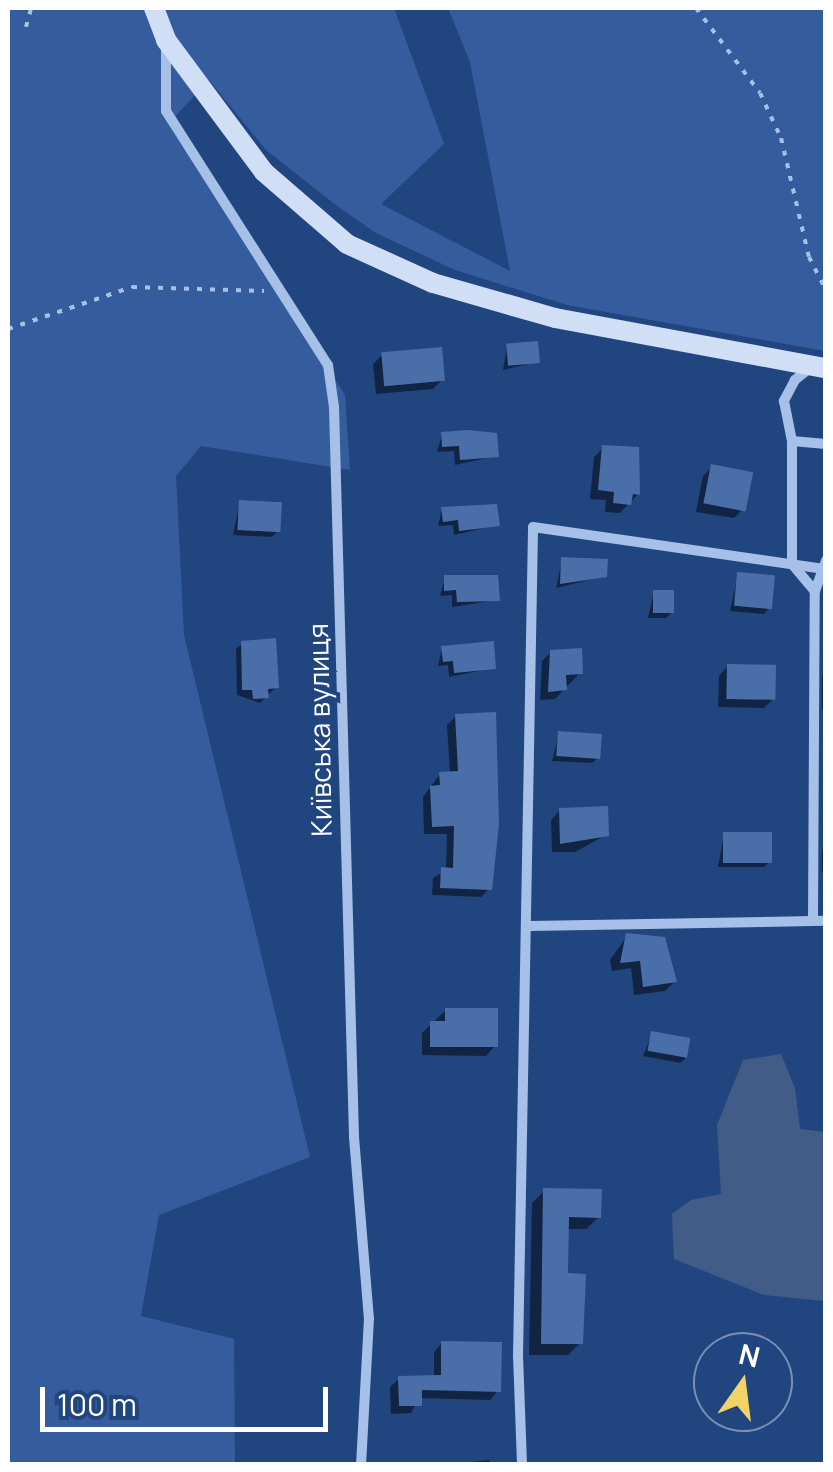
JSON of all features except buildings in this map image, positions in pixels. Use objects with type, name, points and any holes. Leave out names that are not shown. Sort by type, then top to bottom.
[{"type":"main road","points":[[154,8],[166,40],[264,172],[347,244],[433,283],[555,318],[819,367]]},
{"type":"street","name":"Київська вулиця","points":[[166,40],[166,111],[328,365],[334,406],[354,1137],[369,1318],[361,1464]]},
{"type":"street","points":[[814,591],[792,564],[792,441],[784,401],[794,380],[819,367]]},
{"type":"street","points":[[792,441],[826,444]]},
{"type":"street","points":[[522,1464],[518,1356],[530,926],[533,527],[825,568]]},
{"type":"street","points":[[813,921],[814,591],[826,560]]},
{"type":"street","points":[[530,926],[826,922]]},
{"type":"path","points":[[26,27],[31,8]]},
{"type":"path","points":[[696,8],[767,108],[791,173],[809,256],[826,291]]},
{"type":"path","points":[[8,329],[132,287],[278,291]]},
{"type":"shaded area","points":[[8,8],[394,8],[444,144],[381,204],[510,271],[470,62],[448,8],[825,8],[825,351],[567,305],[455,270],[376,233],[337,206],[266,150],[209,80],[168,124],[345,395],[350,470],[201,446],[176,476],[184,635],[310,1157],[159,1215],[141,1316],[234,1339],[235,1464],[8,1464]]},
{"type":"shaded area","points":[[781,1054],[795,1088],[800,1129],[825,1132],[825,1301],[764,1295],[674,1259],[672,1214],[691,1200],[721,1194],[717,1125],[743,1060]]}]
